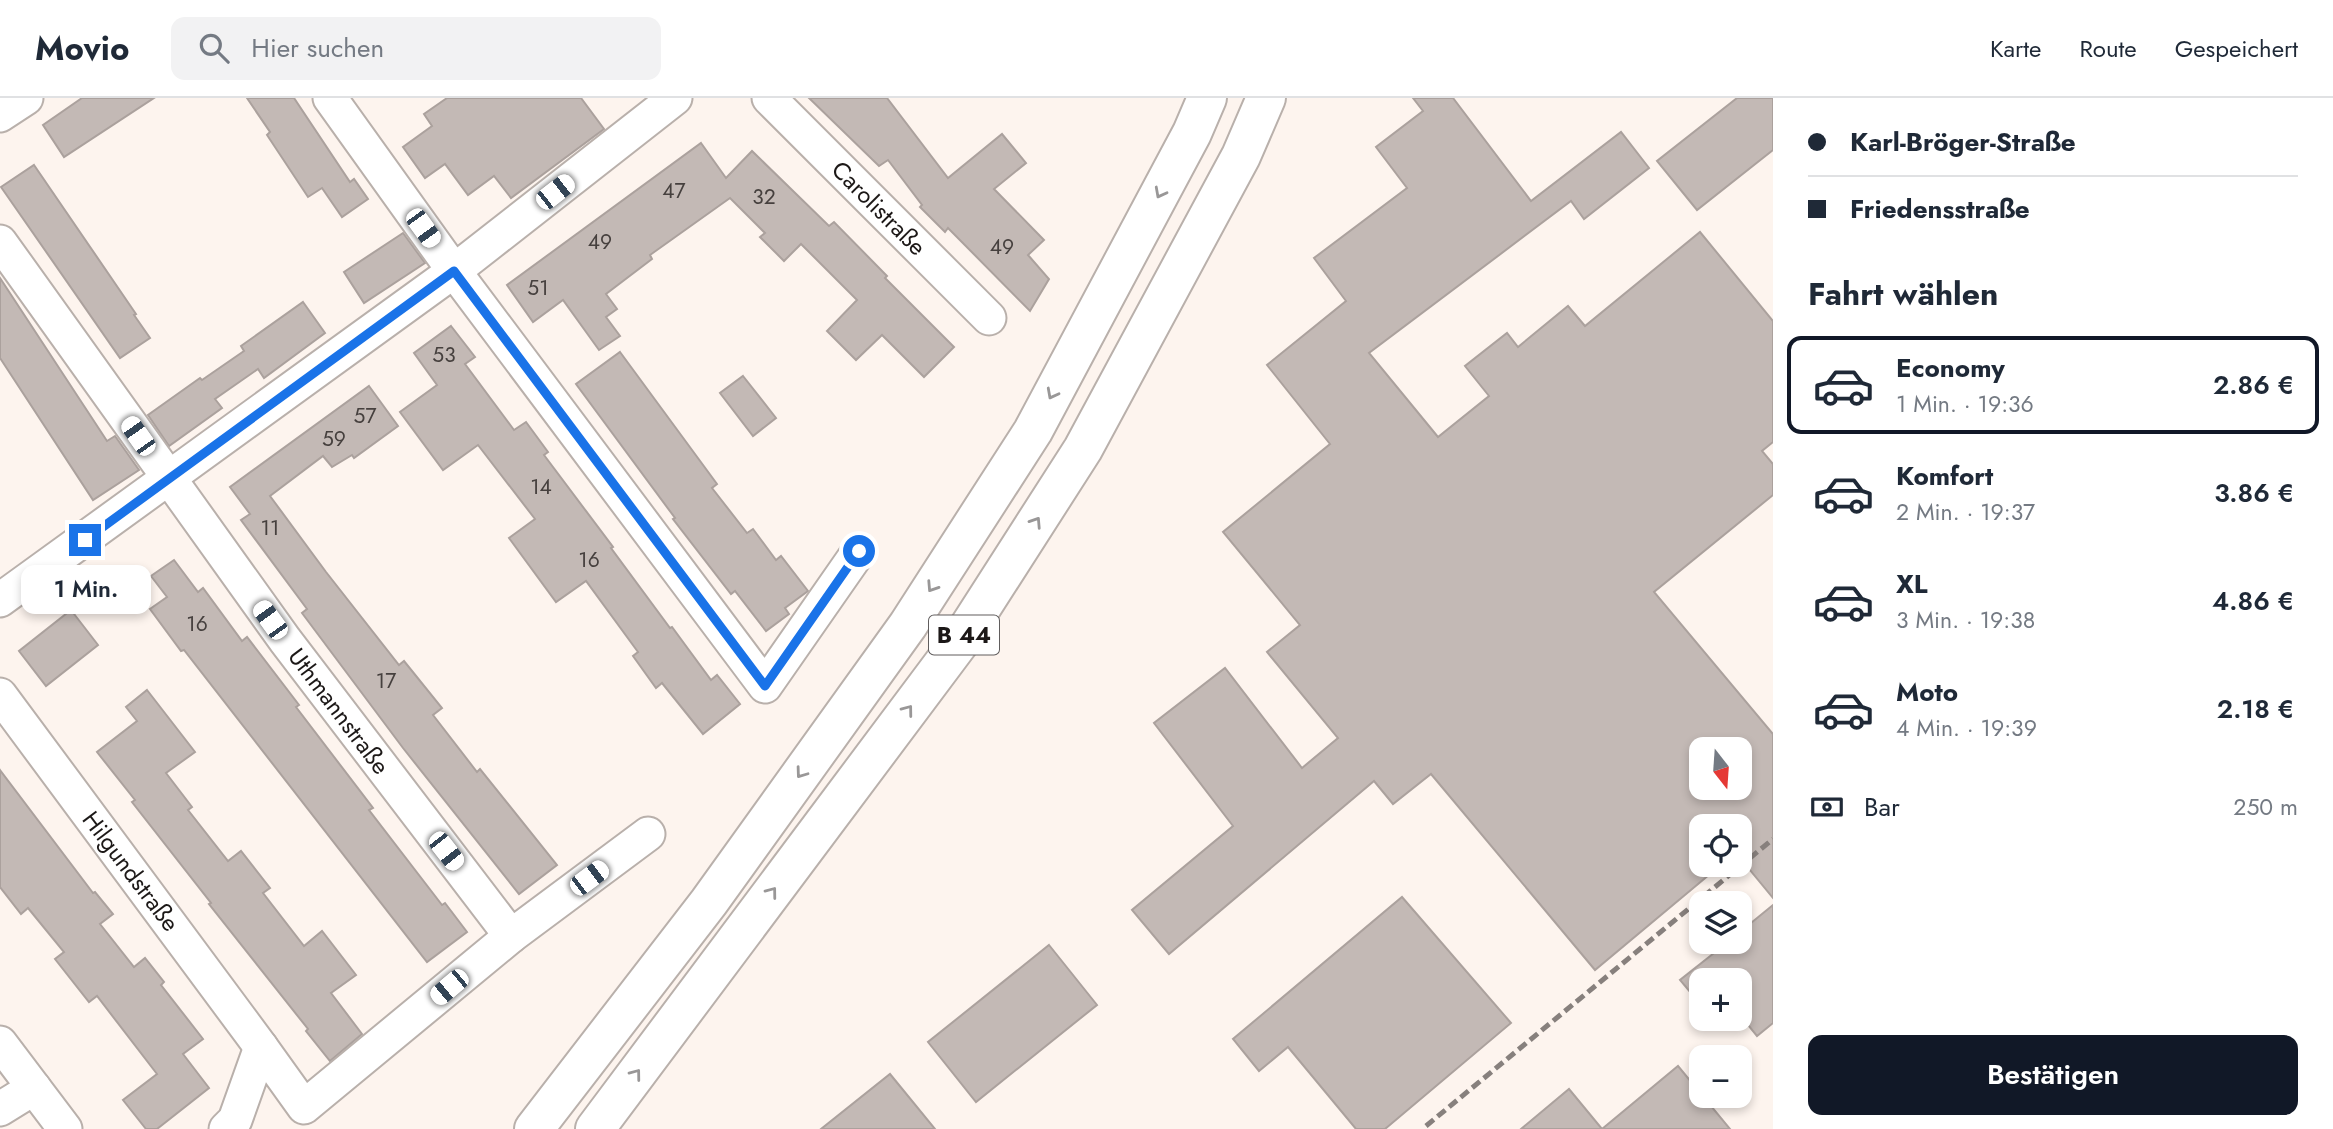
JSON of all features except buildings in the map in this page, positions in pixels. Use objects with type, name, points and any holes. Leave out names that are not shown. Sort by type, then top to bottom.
[{"type":"highway","name":"B 44","points":[[534,1129],[709,901],[908,625],[1032,431],[1192,133],[1207,98]]},
{"type":"highway","name":"B 44","points":[[595,1129],[958,644],[1083,449],[1241,156],[1266,98]]},
{"type":"street","points":[[0,116],[26,98]]},
{"type":"street","points":[[330,98],[454,271],[765,686],[859,551]]},
{"type":"street","points":[[0,600],[454,271],[675,98]]},
{"type":"street","name":"Carolistraße","points":[[769,98],[989,318]]},
{"type":"street","name":"Uthmannstraße","points":[[0,242],[285,640],[510,936]]},
{"type":"street","name":"Hilgundstraße","points":[[0,695],[304,1107],[510,936]]},
{"type":"street","points":[[510,936],[648,834]]},
{"type":"street","points":[[0,1043],[65,1129]]},
{"type":"street","points":[[226,1129],[234,1120],[261,1047]]},
{"type":"street","points":[[0,1109],[34,1088]]},
{"type":"railway","points":[[1426,1126],[1773,839]]},
{"type":"route","points":[[85,540],[454,271],[765,686],[859,551]]}]
